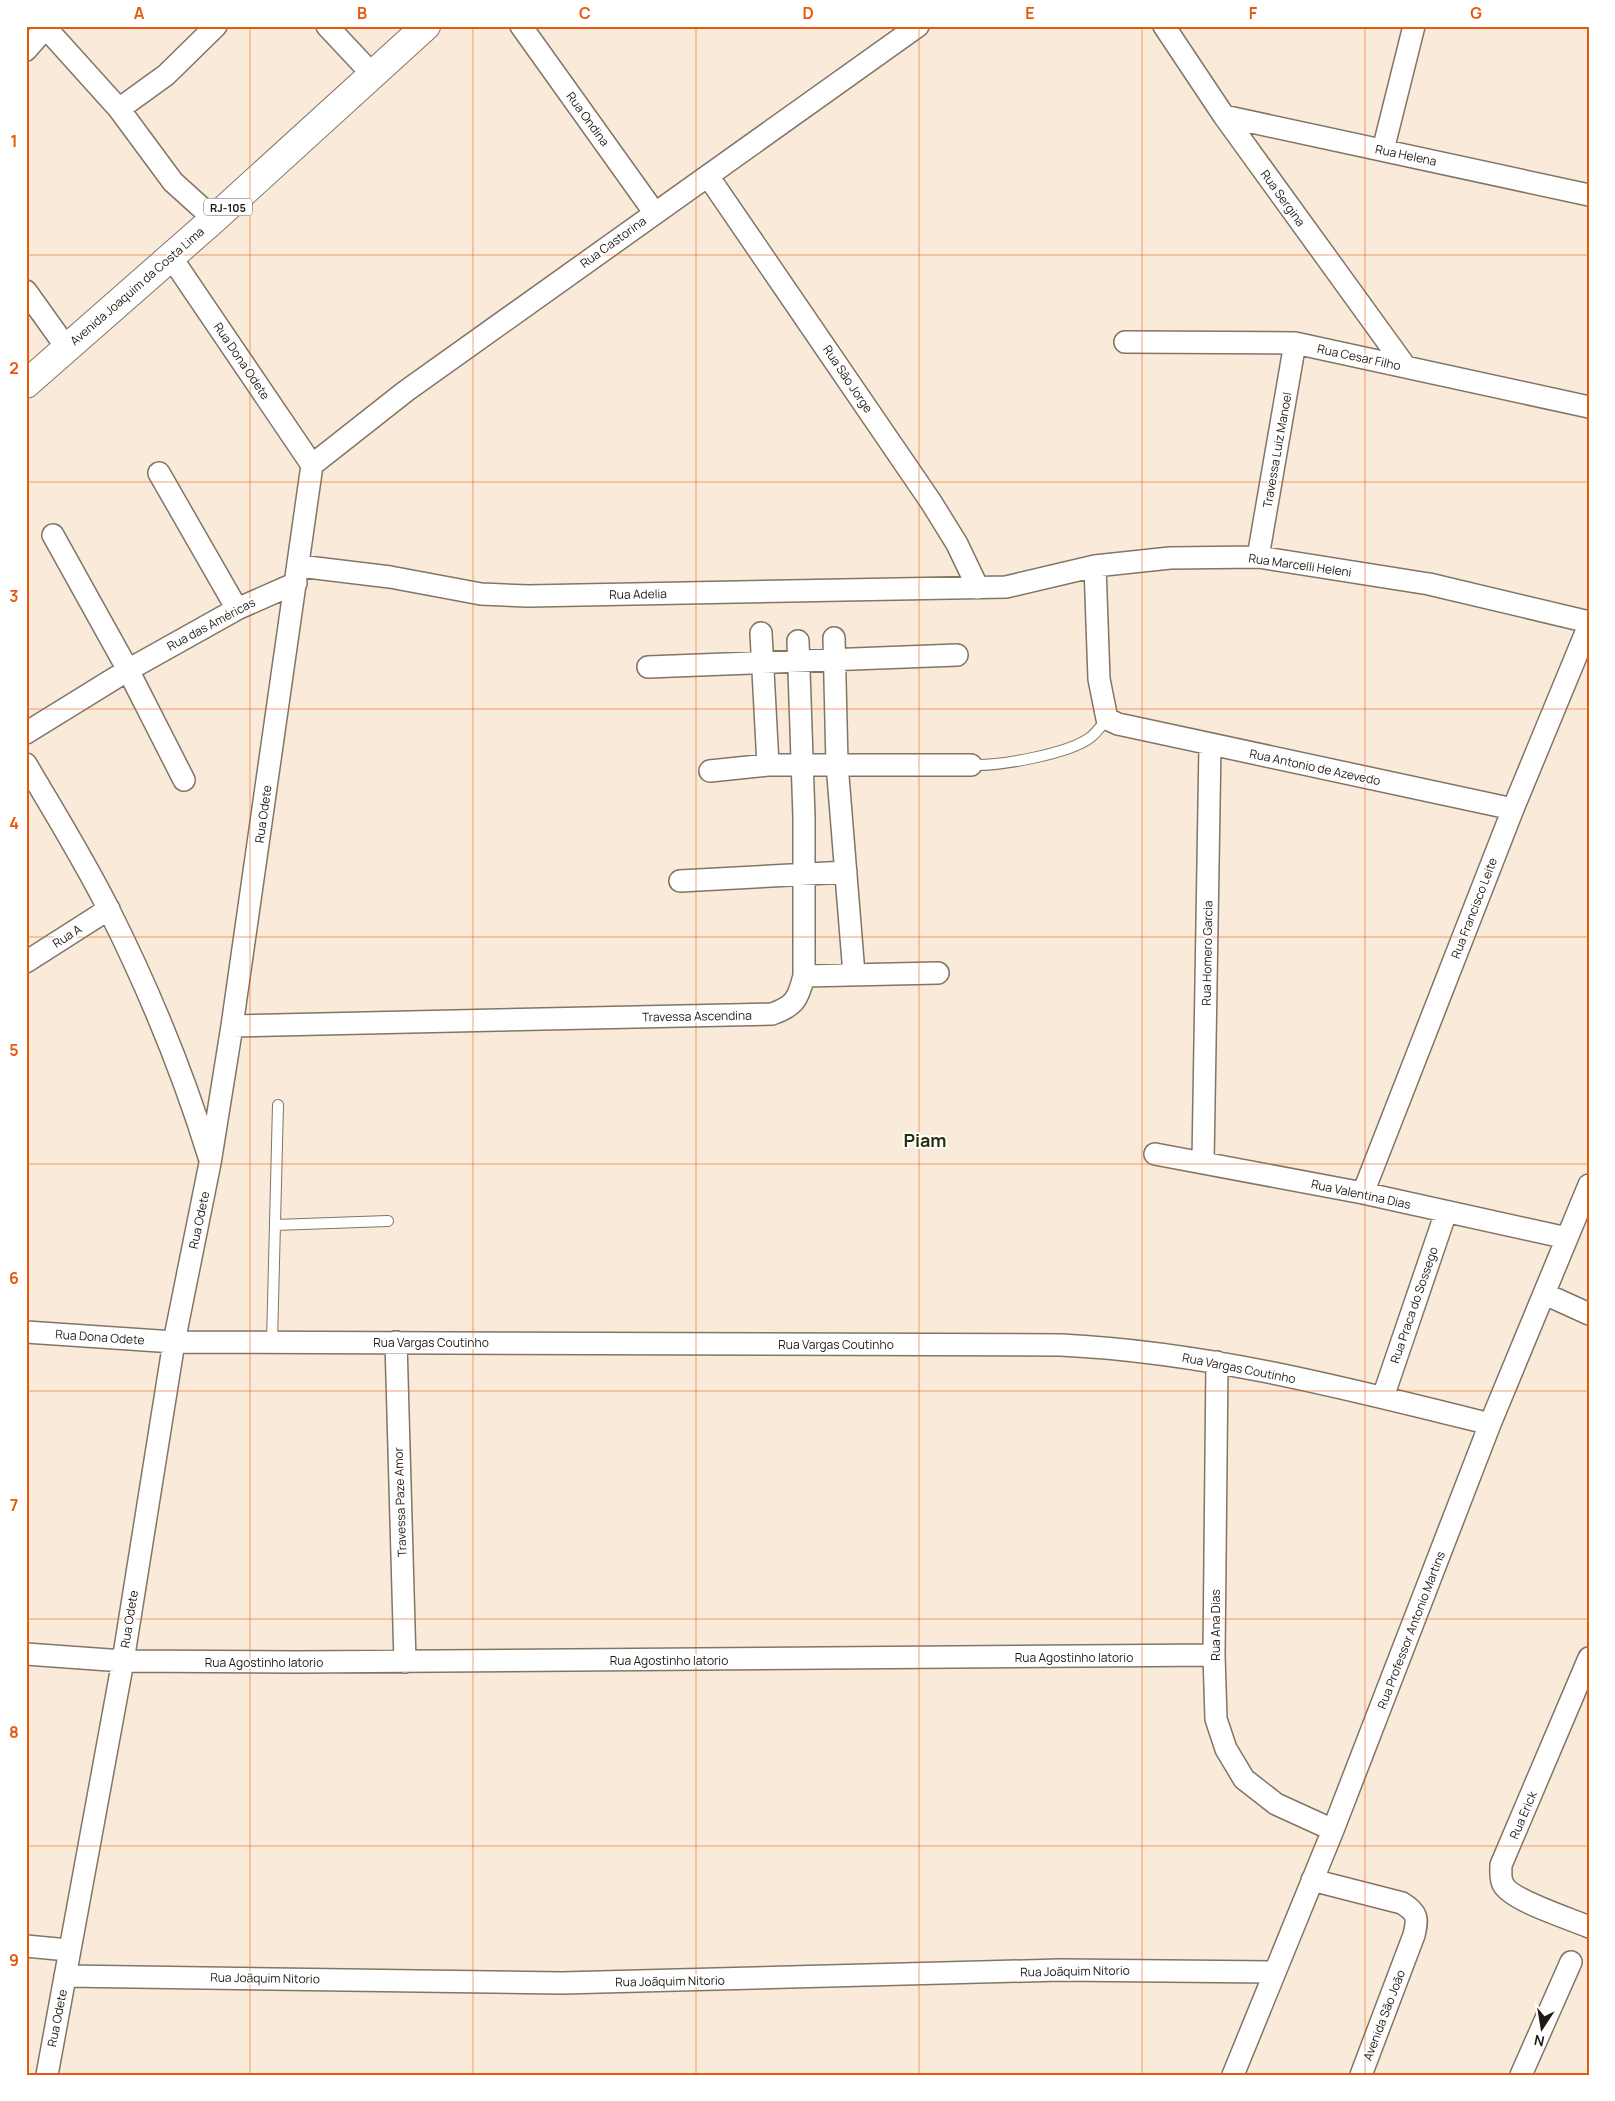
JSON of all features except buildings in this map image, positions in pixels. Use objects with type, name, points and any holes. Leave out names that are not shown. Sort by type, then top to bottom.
[{"type":"main road","name":"Avenida Joaquim da Costa Lima","points":[[26,384],[214,219],[426,26]]},
{"type":"street","points":[[119,110],[166,75],[216,26]]},
{"type":"street","points":[[327,26],[372,75]]},
{"type":"street","name":"Rua Ondina","points":[[521,26],[654,212]]},
{"type":"street","name":"Rua Castorina","points":[[312,464],[406,391],[654,212],[708,176],[918,26]]},
{"type":"street","name":"Rua Sergina","points":[[1164,26],[1224,116],[1405,366]]},
{"type":"street","points":[[1383,150],[1414,26]]},
{"type":"street","points":[[26,50],[47,27],[119,110],[173,182],[214,219]]},
{"type":"street","name":"Rua Helena","points":[[1224,116],[1589,195]]},
{"type":"street","name":"Rua São Jorge","points":[[708,176],[932,502],[957,544],[978,588]]},
{"type":"street","name":"Rua Dona Odete","points":[[171,257],[312,464]]},
{"type":"street","points":[[26,290],[66,348]]},
{"type":"street","name":"Rua Cesar Filho","points":[[1126,342],[1295,343],[1589,407]]},
{"type":"street","name":"Travessa Luiz Manoel","points":[[1258,556],[1295,343]]},
{"type":"street","name":"Rua Odete","points":[[47,2075],[68,1950],[123,1661],[174,1342],[210,1163],[298,575],[312,464]]},
{"type":"street","points":[[159,473],[237,609]]},
{"type":"street","points":[[53,535],[128,670],[184,780]]},
{"type":"street","name":"Rua Marcelli Heleni","points":[[978,588],[1006,587],[1095,566],[1170,558],[1258,556],[1429,584],[1589,623]]},
{"type":"street","points":[[1095,566],[1099,679],[1113,722]]},
{"type":"street","name":"Rua Adelia","points":[[298,575],[390,576],[481,594],[528,596],[978,588]]},
{"type":"street","name":"Rua das Américas","points":[[26,733],[128,670],[298,575]]},
{"type":"street","name":"Rua Francisco Leite","points":[[1363,1193],[1513,809],[1589,623]]},
{"type":"street","points":[[761,633],[768,765]]},
{"type":"street","points":[[834,638],[837,764],[854,974]]},
{"type":"street","points":[[648,667],[764,662],[799,651],[835,660],[957,655]]},
{"type":"street","name":"Travessa Ascendina","points":[[232,1026],[772,1014],[787,1009],[798,997],[804,976],[799,651]]},
{"type":"street","name":"Rua Antonio de Azevedo","points":[[1113,722],[1210,745],[1513,809]]},
{"type":"street","name":"Rua Homero Garcia","points":[[1203,1162],[1210,745]]},
{"type":"street","name":"Rua Odete","points":[[26,764],[109,909],[159,1018],[195,1111],[210,1163]]},
{"type":"street","points":[[710,771],[768,765],[971,765]]},
{"type":"street","points":[[680,880],[803,876],[846,872]]},
{"type":"street","name":"Rua A","points":[[26,962],[109,909]]},
{"type":"street","points":[[804,976],[938,973]]},
{"type":"street","name":"Rua Valentina Dias","points":[[1155,1154],[1363,1193],[1567,1238]]},
{"type":"street","name":"Rua Professor Antonio Martins","points":[[1233,2075],[1333,1830],[1490,1424],[1589,1185]]},
{"type":"street","name":"Rua Praca do Sossego","points":[[1383,1397],[1446,1212]]},
{"type":"street","points":[[1545,1294],[1589,1314]]},
{"type":"street","name":"Rua Dona Odete","points":[[26,1332],[174,1342]]},
{"type":"street","name":"Rua Vargas Coutinho","points":[[174,1342],[1062,1345],[1120,1348],[1217,1362],[1383,1397],[1490,1424]]},
{"type":"street","name":"Travessa Paze Amor","points":[[396,1342],[405,1662]]},
{"type":"street","name":"Rua Ana Dias","points":[[1217,1362],[1214,1656],[1216,1719],[1226,1749],[1244,1779],[1276,1804],[1333,1830]]},
{"type":"street","name":"Rua Agostinho Iatorio","points":[[26,1654],[123,1661],[405,1662],[1214,1656]]},
{"type":"street","name":"Rua Erick","points":[[1589,1658],[1501,1865],[1503,1884],[1509,1891],[1523,1900],[1589,1927]]},
{"type":"street","name":"Avenida São João","points":[[1312,1880],[1402,1903],[1413,1910],[1416,1923],[1407,1954],[1361,2075]]},
{"type":"street","points":[[26,1946],[68,1950]]},
{"type":"street","points":[[1521,2075],[1571,1962]]},
{"type":"street","name":"Rua Joãquim Nitorio","points":[[65,1976],[562,1983],[1060,1970],[1275,1972]]},
{"type":"lane","points":[[971,765],[993,766],[1052,754],[1091,738],[1113,722]]},
{"type":"lane","points":[[272,1342],[278,1105]]},
{"type":"lane","points":[[275,1225],[388,1221]]},
{"type":"district","name":"Piam","points":[[925,1140]]}]
